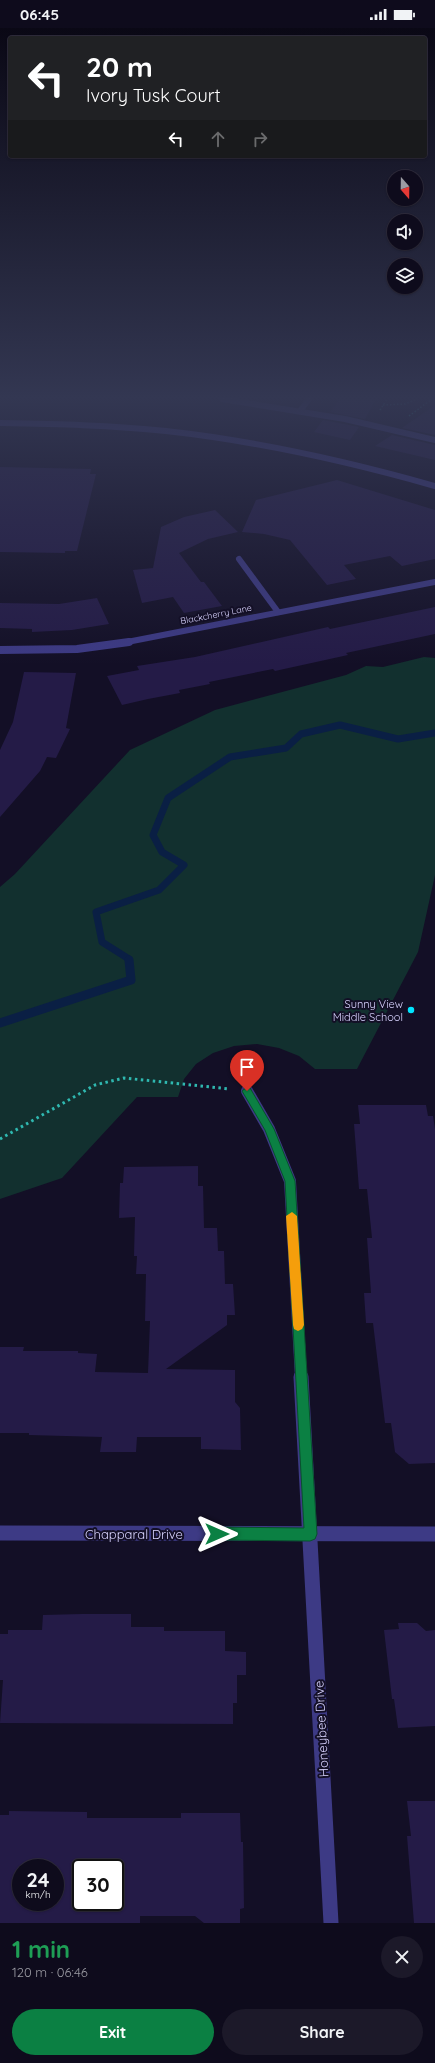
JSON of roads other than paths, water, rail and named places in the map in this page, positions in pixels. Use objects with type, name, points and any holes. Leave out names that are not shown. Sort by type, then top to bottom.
[{"type":"street","points":[[239,559],[278,612]]},
{"type":"street","name":"Blackcherry Lane","points":[[0,650],[77,649],[128,642],[435,582]]},
{"type":"street","name":"Honeybee Drive","points":[[247,1091],[269,1129],[290,1181],[331,1923]]},
{"type":"street","name":"Chapparal Drive","points":[[0,1533],[435,1534]]},
{"type":"waterway","points":[[129,960],[102,942],[96,912],[159,890],[184,865],[162,852],[153,835],[168,798],[230,757],[286,748],[301,734],[340,725],[398,739],[435,733]]},
{"type":"waterway","points":[[0,1023],[131,980],[129,960]]},
{"type":"place","name":"Sunny View Middle School","points":[[411,1010]]}]
